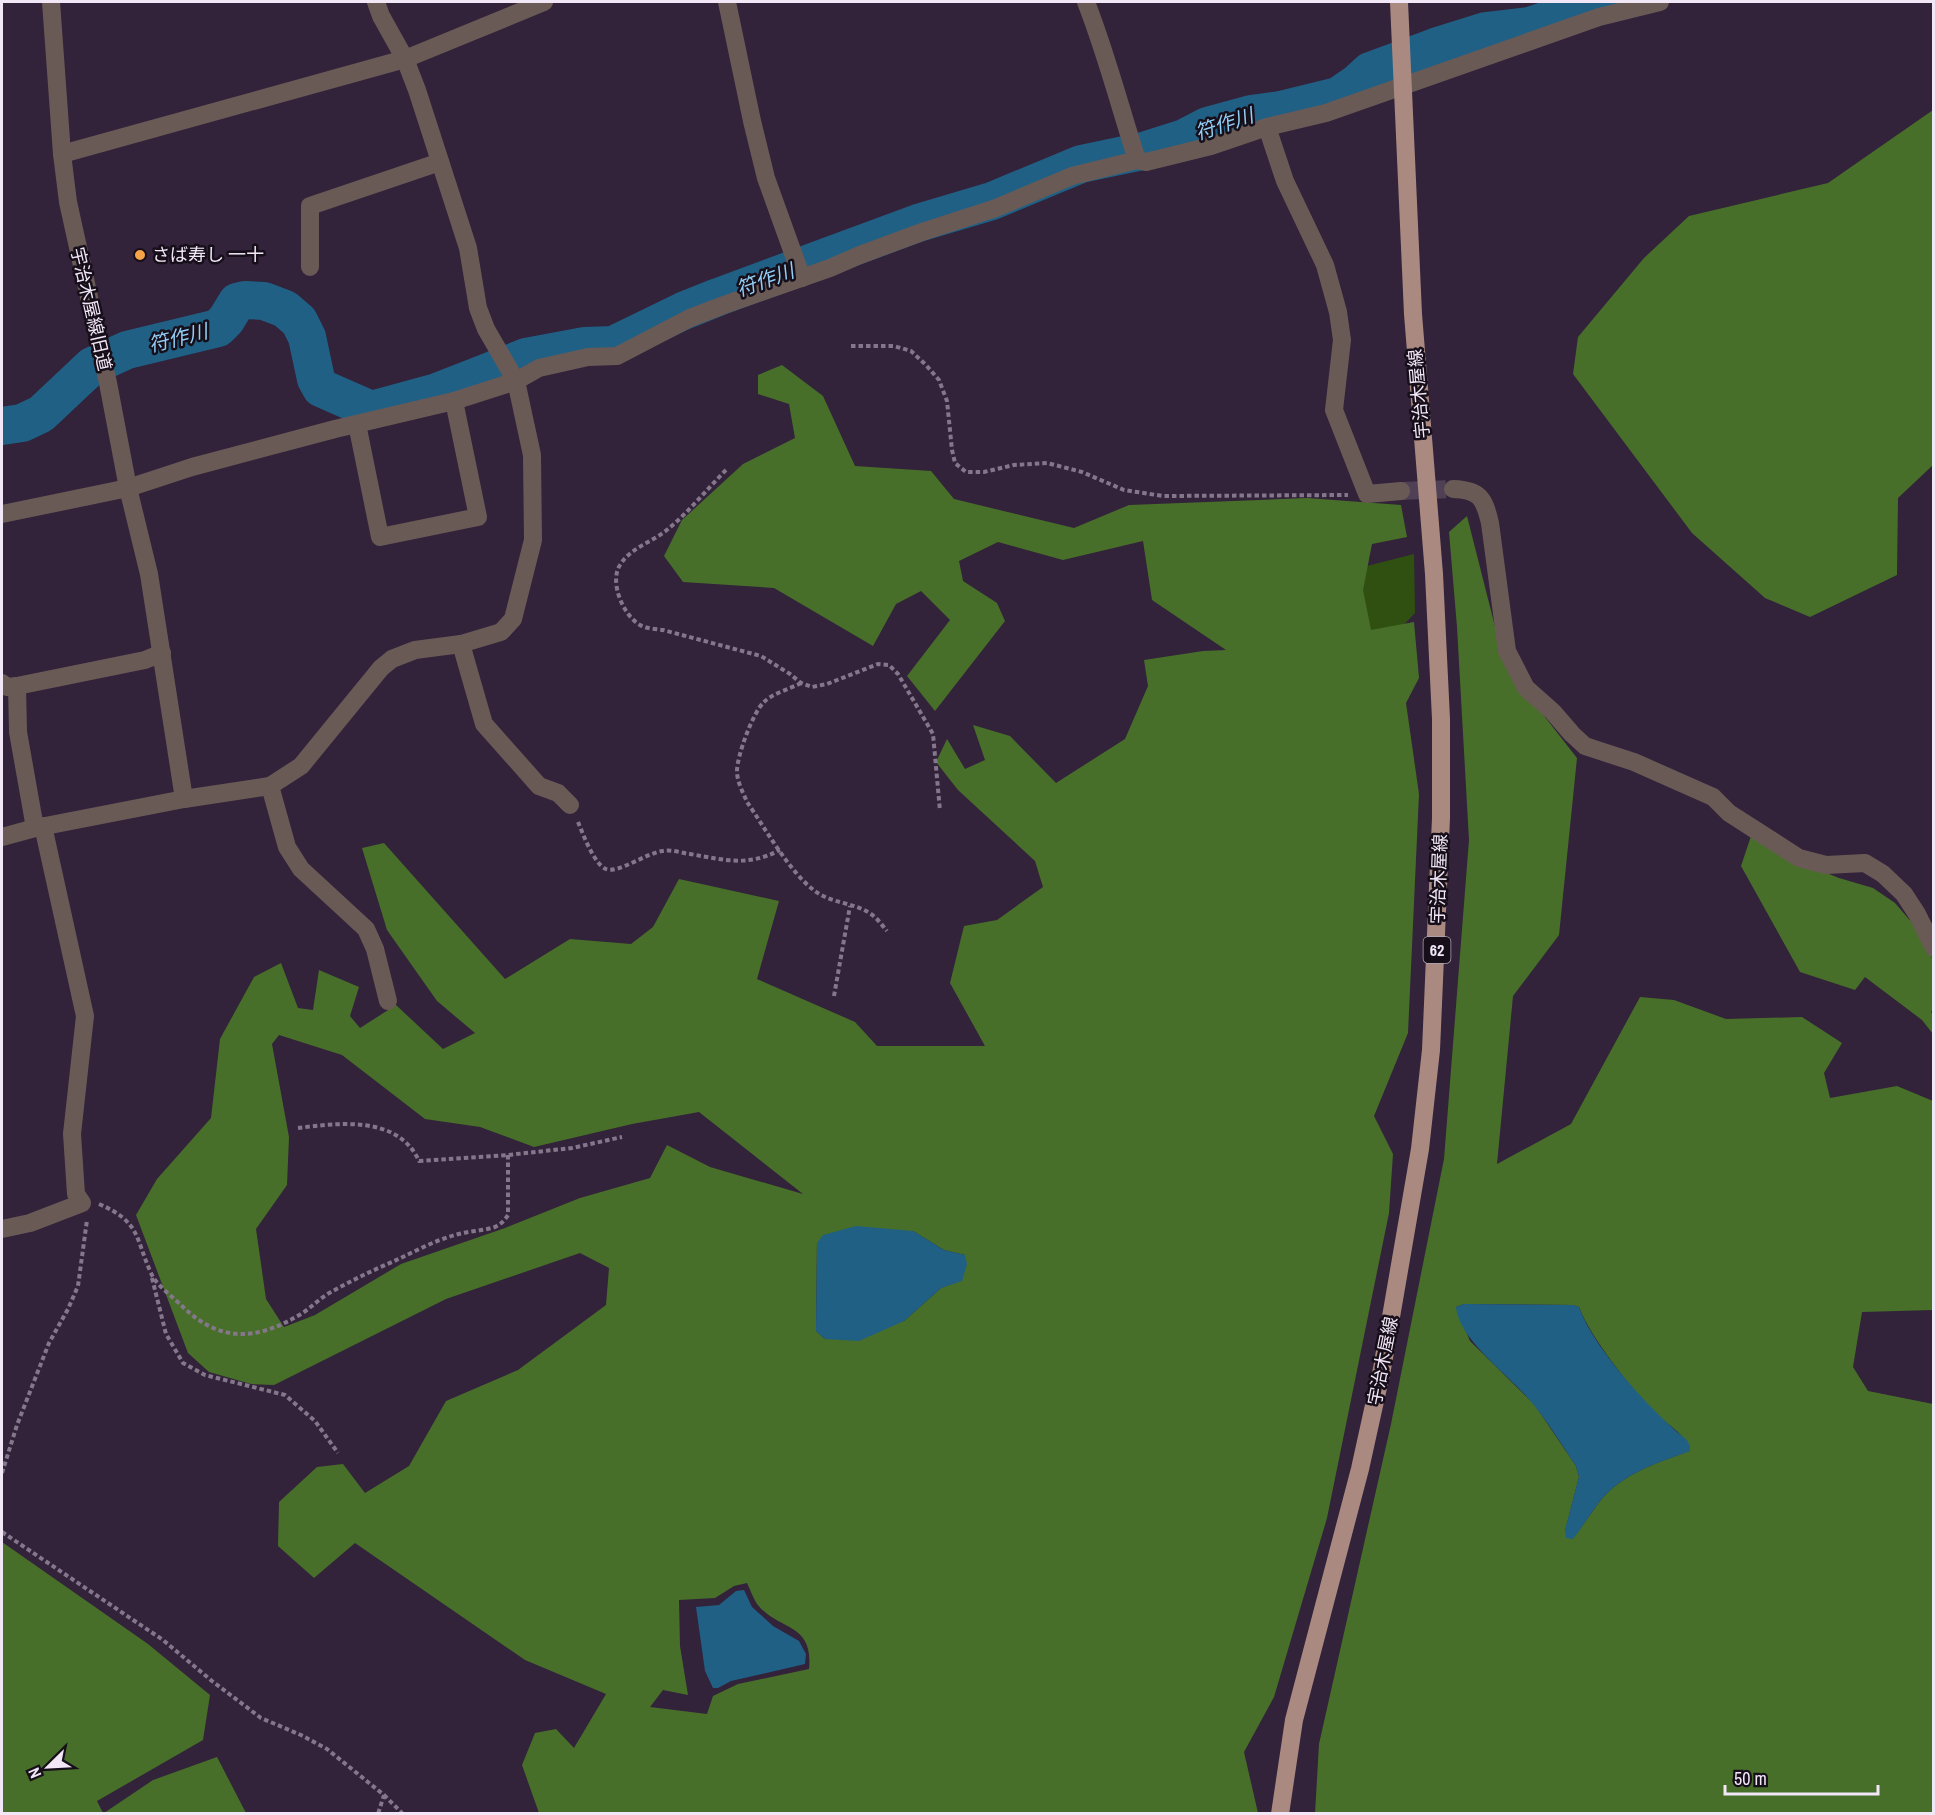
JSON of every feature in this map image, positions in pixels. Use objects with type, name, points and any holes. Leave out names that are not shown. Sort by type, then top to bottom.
[{"type":"main road","name":"宇治木屋線","points":[[1280,1814],[1294,1720],[1360,1469],[1382,1369],[1420,1149],[1431,1050],[1441,819],[1441,719],[1434,574],[1413,314],[1399,2]]},
{"type":"street","name":"宇治木屋線旧道","points":[[51,2],[62,154],[68,202],[108,383],[128,488],[149,574],[184,799]]},
{"type":"street","points":[[2,837],[39,827],[184,799],[270,786],[301,766],[381,668],[392,658],[415,650],[461,644],[501,632],[513,619],[533,540],[532,455],[516,380],[478,308],[468,248],[440,162],[405,59],[381,16],[376,2]]},
{"type":"street","points":[[62,154],[405,59],[544,2]]},
{"type":"street","points":[[727,2],[766,178],[802,277]]},
{"type":"street","points":[[1086,2],[1098,33],[1137,159]]},
{"type":"street","points":[[2,514],[128,488],[192,467],[454,401],[516,380],[539,368],[588,357],[617,356],[690,318],[922,232],[996,208],[1072,176],[1137,159],[1146,162],[1267,127],[1326,113],[1402,79],[1466,66],[1599,17],[1660,2]]},
{"type":"street","points":[[1267,127],[1285,181],[1325,265],[1338,312],[1342,340],[1334,410],[1367,495],[1401,491]]},
{"type":"street","points":[[310,267],[310,206],[440,162]]},
{"type":"street","points":[[357,424],[380,537],[478,517],[454,401]]},
{"type":"street","points":[[1453,489],[1469,490],[1480,497],[1486,507],[1507,651],[1526,688],[1553,712],[1572,734],[1585,746],[1634,762],[1713,797],[1729,813],[1799,858],[1826,865],[1865,863],[1874,868],[1904,894],[1934,948]]},
{"type":"street","points":[[461,644],[484,724],[539,786],[558,793],[570,805]]},
{"type":"street","points":[[2,1229],[30,1223],[82,1203],[76,1194],[72,1134],[85,1016],[39,827],[9,685],[145,660],[162,653]]},
{"type":"street","points":[[270,786],[287,847],[302,869],[366,929],[375,949],[388,1001]]},
{"type":"path","points":[[851,346],[894,346],[911,351],[926,365],[939,380],[947,401],[955,463],[966,472],[984,472],[1014,465],[1047,463],[1082,472],[1124,490],[1163,496],[1367,495]]},
{"type":"path","points":[[726,470],[667,530],[629,554],[619,566],[615,580],[619,595],[628,612],[639,625],[761,656],[790,674],[801,684],[812,687],[827,684],[878,664],[889,665],[898,674],[933,734],[940,811]]},
{"type":"path","points":[[801,684],[765,700],[757,710],[738,760],[737,773],[740,787],[747,802],[803,881],[816,892],[836,902],[850,905],[872,915],[887,931]]},
{"type":"path","points":[[570,805],[598,863],[607,870],[618,870],[650,853],[665,850],[730,861],[747,861],[764,858],[780,850]]},
{"type":"path","points":[[834,996],[850,905]]},
{"type":"path","points":[[298,1128],[336,1123],[368,1125],[397,1136],[413,1149],[419,1161],[572,1148],[622,1137]]},
{"type":"path","points":[[152,1276],[207,1326],[227,1333],[248,1334],[271,1330],[303,1313],[329,1293],[368,1272],[453,1235],[494,1227],[503,1222],[508,1215],[508,1155]]},
{"type":"path","points":[[2,1473],[17,1425],[49,1343],[78,1286],[87,1221],[82,1203],[98,1204],[116,1212],[129,1224],[140,1241],[152,1276],[166,1334],[183,1363],[205,1376],[285,1395],[315,1421],[338,1453]]},
{"type":"path","points":[[2,1532],[163,1640],[212,1682],[261,1718],[301,1734],[327,1749],[384,1795],[403,1814]]},
{"type":"path","points":[[378,1814],[384,1795]]},
{"type":"green space","points":[[1933,110],[1933,465],[1898,498],[1897,575],[1810,617],[1765,598],[1692,533],[1573,374],[1578,337],[1644,258],[1689,216],[1828,183]]},
{"type":"green space","points":[[782,365],[823,396],[855,466],[931,471],[954,499],[1074,528],[1129,505],[1307,498],[1401,505],[1407,537],[1372,544],[1363,590],[1371,630],[1414,622],[1419,678],[1406,703],[1419,794],[1408,1033],[1374,1116],[1393,1154],[1389,1213],[1327,1518],[1274,1697],[1244,1752],[1258,1813],[539,1813],[522,1765],[535,1733],[556,1729],[574,1748],[606,1694],[525,1660],[355,1543],[314,1578],[278,1546],[279,1502],[317,1467],[343,1464],[365,1493],[409,1466],[446,1401],[518,1370],[606,1305],[609,1268],[580,1253],[446,1299],[274,1385],[251,1384],[209,1372],[188,1353],[136,1215],[157,1179],[211,1118],[220,1039],[254,977],[281,963],[298,1008],[313,1010],[319,970],[359,987],[350,1016],[360,1028],[396,1005],[443,1049],[475,1033],[437,1001],[387,930],[362,848],[384,843],[505,979],[570,939],[631,944],[653,927],[679,879],[779,901],[757,979],[855,1022],[877,1046],[985,1046],[950,983],[964,926],[997,920],[1043,887],[1035,861],[958,790],[936,762],[947,739],[965,769],[985,760],[973,725],[1010,736],[1056,783],[1125,739],[1148,686],[1144,660],[1226,650],[1152,600],[1143,541],[1063,560],[998,542],[959,561],[963,581],[997,603],[1005,621],[935,711],[907,676],[950,620],[921,591],[896,604],[873,646],[774,588],[683,582],[664,556],[682,520],[743,464],[795,438],[789,404],[758,394],[758,375]],"holes":[[[279,1035],[342,1055],[425,1119],[480,1127],[534,1147],[632,1124],[699,1112],[803,1194],[710,1167],[667,1145],[650,1178],[580,1198],[505,1228],[401,1264],[315,1315],[284,1327],[266,1299],[256,1229],[287,1185],[289,1137],[272,1044]],[[913,1231],[944,1250],[965,1255],[962,1280],[941,1288],[904,1321],[825,1339],[816,1331],[817,1243]],[[747,1583],[757,1604],[765,1613],[800,1635],[806,1643],[809,1654],[809,1669],[738,1684],[713,1696],[707,1714],[650,1707],[663,1690],[688,1695],[680,1646],[679,1600],[715,1598],[734,1586]]]},
{"type":"green space","points":[[1467,516],[1505,666],[1577,758],[1559,935],[1513,996],[1497,1164],[1571,1124],[1640,997],[1674,1000],[1726,1019],[1802,1017],[1842,1043],[1824,1073],[1830,1098],[1897,1086],[1933,1101],[1933,1310],[1862,1312],[1853,1367],[1868,1391],[1933,1404],[1933,1813],[1315,1814],[1319,1744],[1391,1424],[1444,1159],[1469,840],[1457,627],[1449,532]],"holes":[[[1464,1304],[1573,1305],[1579,1307],[1592,1333],[1634,1390],[1654,1412],[1680,1434],[1689,1451],[1641,1470],[1619,1483],[1600,1501],[1572,1539],[1565,1531],[1579,1477],[1576,1466],[1534,1404],[1470,1341],[1456,1307]]]},
{"type":"green space","points":[[1414,554],[1415,613],[1372,658],[1355,569]]},
{"type":"green space","points":[[1751,836],[1779,854],[1839,878],[1873,888],[1895,903],[1926,939],[1933,962],[1933,1008],[1931,1012],[1933,1034],[1922,1020],[1865,977],[1855,990],[1800,972],[1741,866]]},
{"type":"green space","points":[[2,1542],[148,1644],[210,1695],[203,1740],[97,1801],[103,1813],[2,1813]]},
{"type":"green space","points":[[217,1757],[246,1813],[104,1813],[153,1780]]},
{"type":"water","points":[[856,1226],[913,1231],[944,1250],[965,1255],[967,1264],[962,1281],[941,1288],[904,1321],[859,1341],[825,1339],[816,1331],[817,1243],[823,1235]]},
{"type":"water","points":[[1464,1304],[1573,1305],[1579,1307],[1586,1323],[1610,1360],[1658,1414],[1687,1440],[1690,1451],[1641,1470],[1619,1483],[1600,1501],[1573,1539],[1566,1538],[1565,1530],[1579,1477],[1576,1466],[1524,1393],[1476,1346],[1466,1333],[1459,1320],[1456,1307]]},
{"type":"water","points":[[744,1590],[752,1607],[773,1626],[799,1641],[806,1654],[805,1664],[731,1681],[718,1688],[713,1688],[705,1671],[696,1607],[719,1605],[736,1591]]},
{"type":"waterway","name":"符作川","points":[[2,426],[22,423],[41,414],[92,366],[127,350],[218,328],[237,302],[245,300],[264,301],[285,309],[299,321],[307,337],[316,379],[321,388],[371,410],[437,392],[526,357],[585,346],[613,345],[683,311],[718,297],[918,223],[992,201],[1081,164],[1143,151],[1184,138],[1207,126],[1251,114],[1281,110],[1338,96],[1370,71],[1435,47],[1486,31],[1529,26],[1602,2]]},
{"type":"tunnel","points":[[1401,491],[1453,489]]},
{"type":"place","name":"さば寿し 一十","points":[[140,255]]}]
